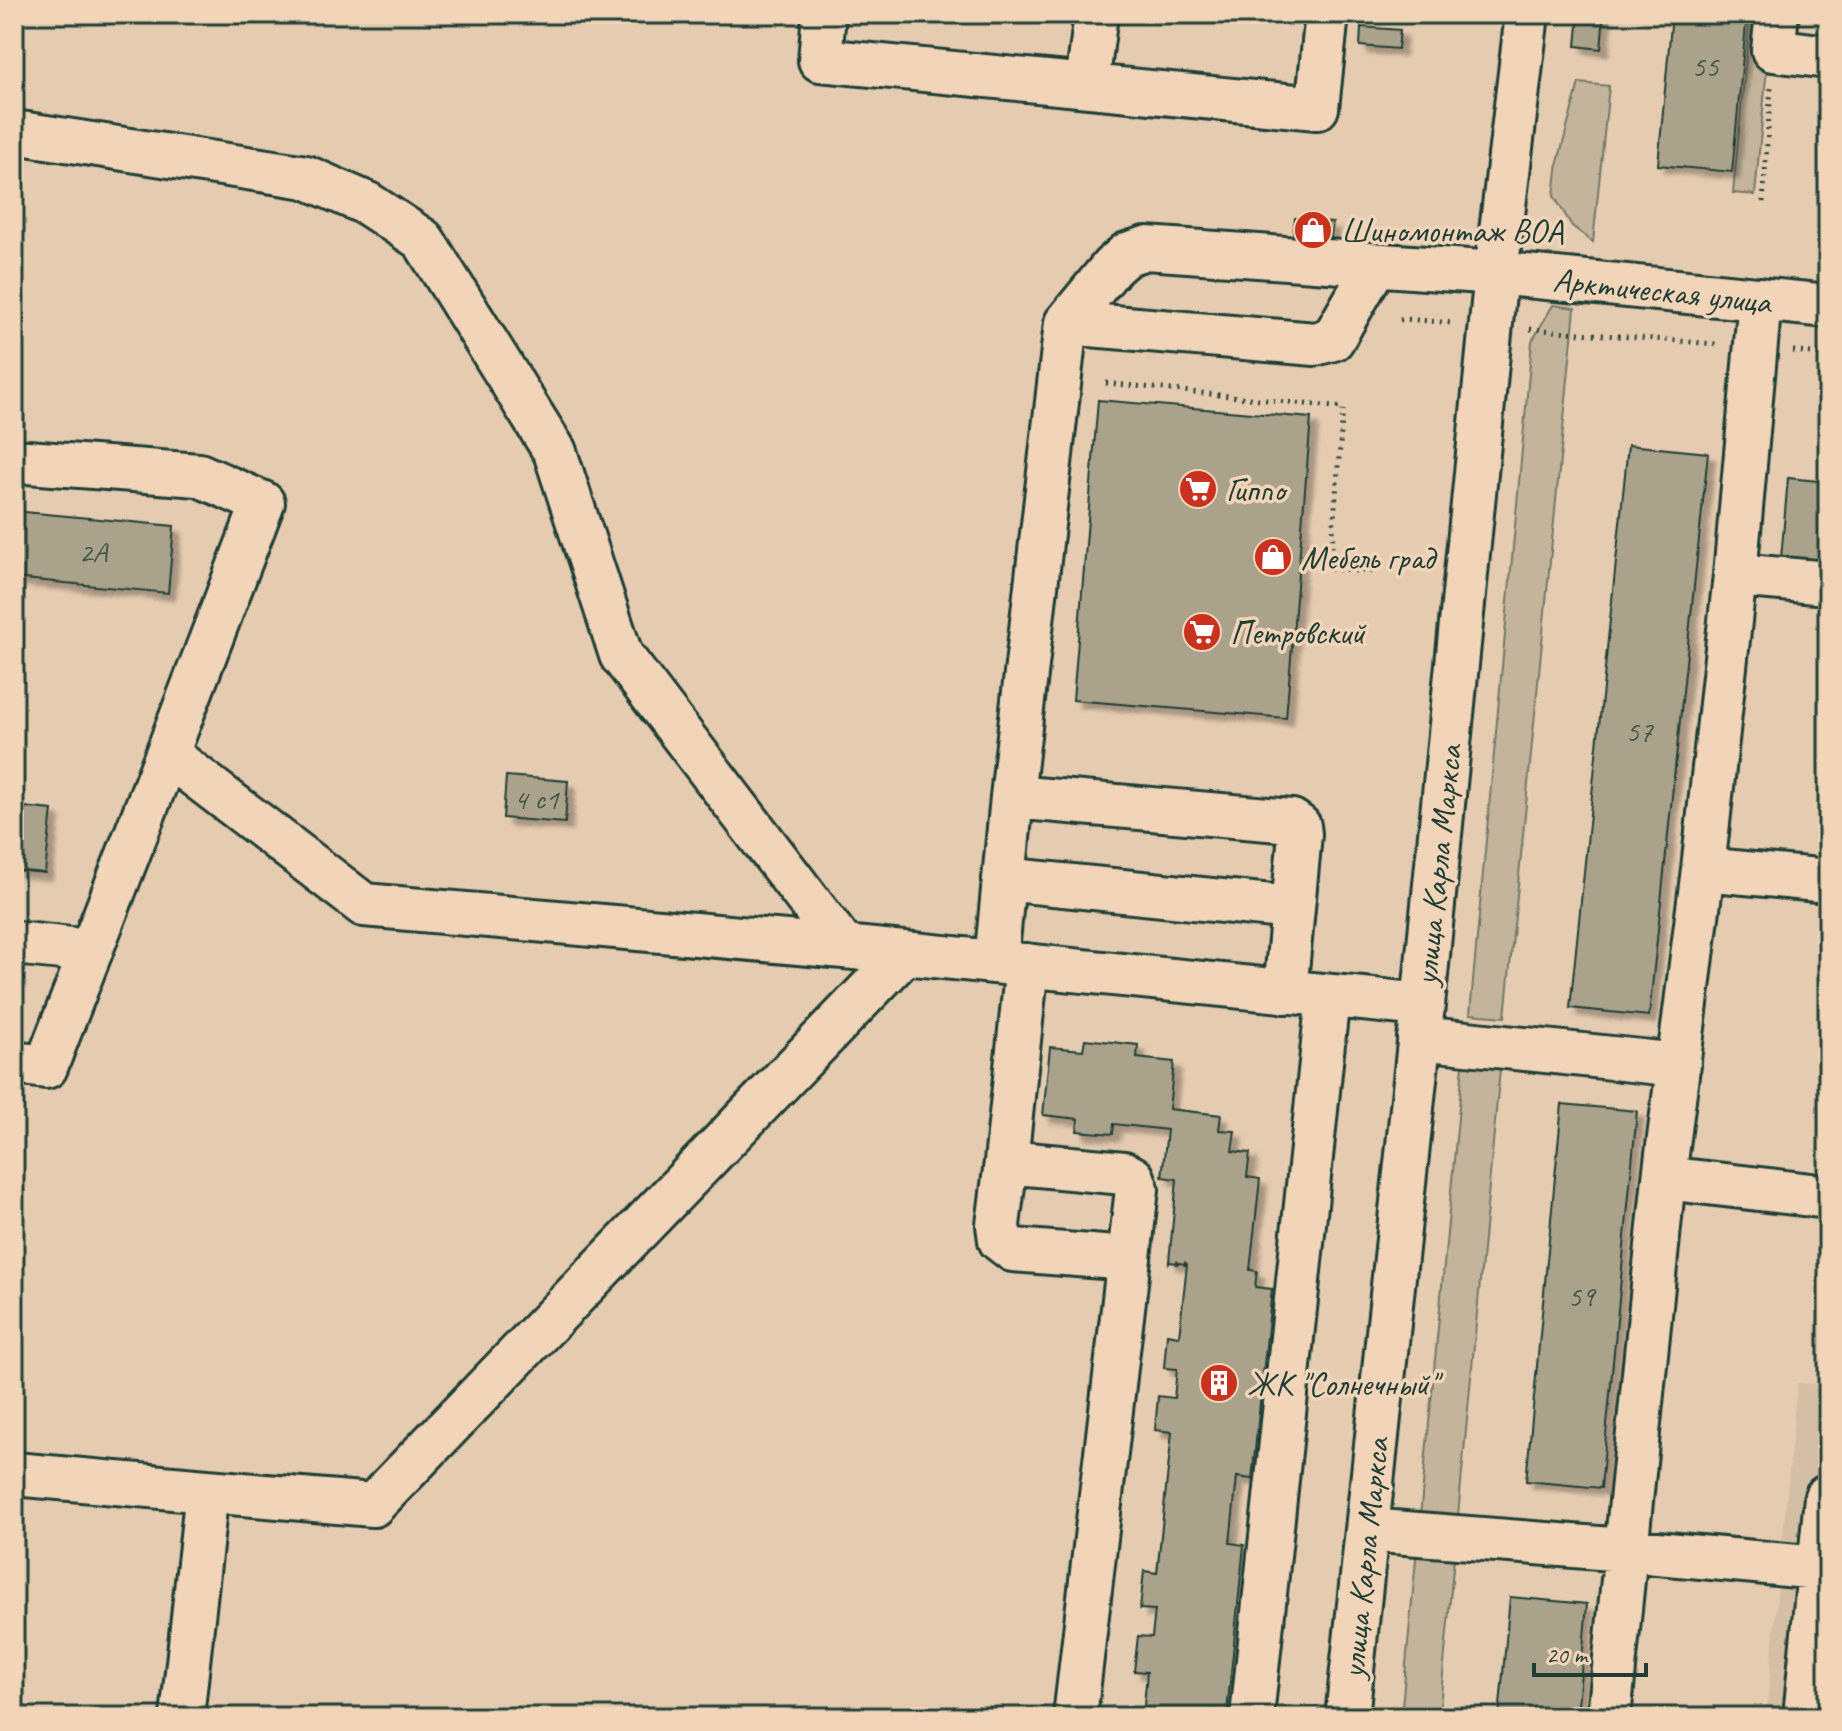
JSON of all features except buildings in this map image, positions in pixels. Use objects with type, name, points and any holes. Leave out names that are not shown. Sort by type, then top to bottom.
[{"type":"street","points":[[824,14],[820,60],[1317,108],[1327,14]]},
{"type":"street","points":[[1087,85],[1096,14]]},
{"type":"street","name":"улица Карла Маркса","points":[[1347,1717],[1496,273],[1527,14]]},
{"type":"street","points":[[1775,32],[1828,57]]},
{"type":"street","points":[[14,132],[306,177],[368,204],[423,240],[555,452],[621,655],[844,947]]},
{"type":"street","name":"Арктическая улица","points":[[1066,323],[1112,267],[1127,254],[1146,248],[1496,273],[1828,306]]},
{"type":"street","points":[[1129,1259],[1013,1250],[1000,1240],[998,1225],[1006,1162],[1011,964],[1004,879],[1066,323],[1315,344],[1333,339],[1375,266]]},
{"type":"street","points":[[1609,1717],[1664,1178],[1703,869],[1735,575],[1760,299]]},
{"type":"street","points":[[14,461],[199,475],[263,503],[46,1067],[14,1063]]},
{"type":"street","points":[[1735,575],[1828,583]]},
{"type":"street","points":[[167,754],[364,905],[844,947],[1328,996],[1421,1022],[1679,1065]]},
{"type":"street","points":[[1012,797],[1292,821],[1299,826],[1300,834],[1285,992]]},
{"type":"street","points":[[1703,869],[1828,881]]},
{"type":"street","points":[[1004,879],[1293,908]]},
{"type":"street","points":[[14,943],[91,951]]},
{"type":"street","points":[[14,1474],[373,1505],[904,954]]},
{"type":"street","points":[[1252,1717],[1328,996]]},
{"type":"street","points":[[1006,1162],[1124,1173],[1133,1178],[1137,1189],[1075,1717]]},
{"type":"street","points":[[1664,1178],[1828,1197]]},
{"type":"street","points":[[182,1717],[207,1491]]},
{"type":"street","points":[[1805,1717],[1828,1497]]},
{"type":"street","points":[[1367,1530],[1819,1568]]},
{"type":"path","points":[[1763,202],[1775,32]]},
{"type":"path","points":[[1400,320],[1454,323]]},
{"type":"path","points":[[1528,329],[1828,355]]},
{"type":"path","points":[[1106,383],[1343,408],[1330,569],[1372,572]]},
{"type":"shaded area","points":[[1750,14],[1772,14],[1755,195],[1733,193]]},
{"type":"shaded area","points":[[1579,83],[1609,86],[1593,242],[1572,226],[1554,196],[1558,162]]},
{"type":"shaded area","points":[[1553,305],[1575,308],[1505,1017],[1470,1014],[1532,341]]},
{"type":"shaded area","points":[[1463,1065],[1500,1069],[1439,1717],[1401,1717]]},
{"type":"shaded area","points":[[1797,1383],[1828,1385],[1828,1717],[1766,1717]]},
{"type":"place","name":"Шиномонтаж ВОА","points":[[1313,230]]},
{"type":"place","name":"Гиппо","points":[[1198,489]]},
{"type":"place","name":"Мебель град","points":[[1273,557]]},
{"type":"place","name":"Петровский","points":[[1202,632]]},
{"type":"place","name":"ЖК \"Солнечный\"","points":[[1219,1383]]}]
